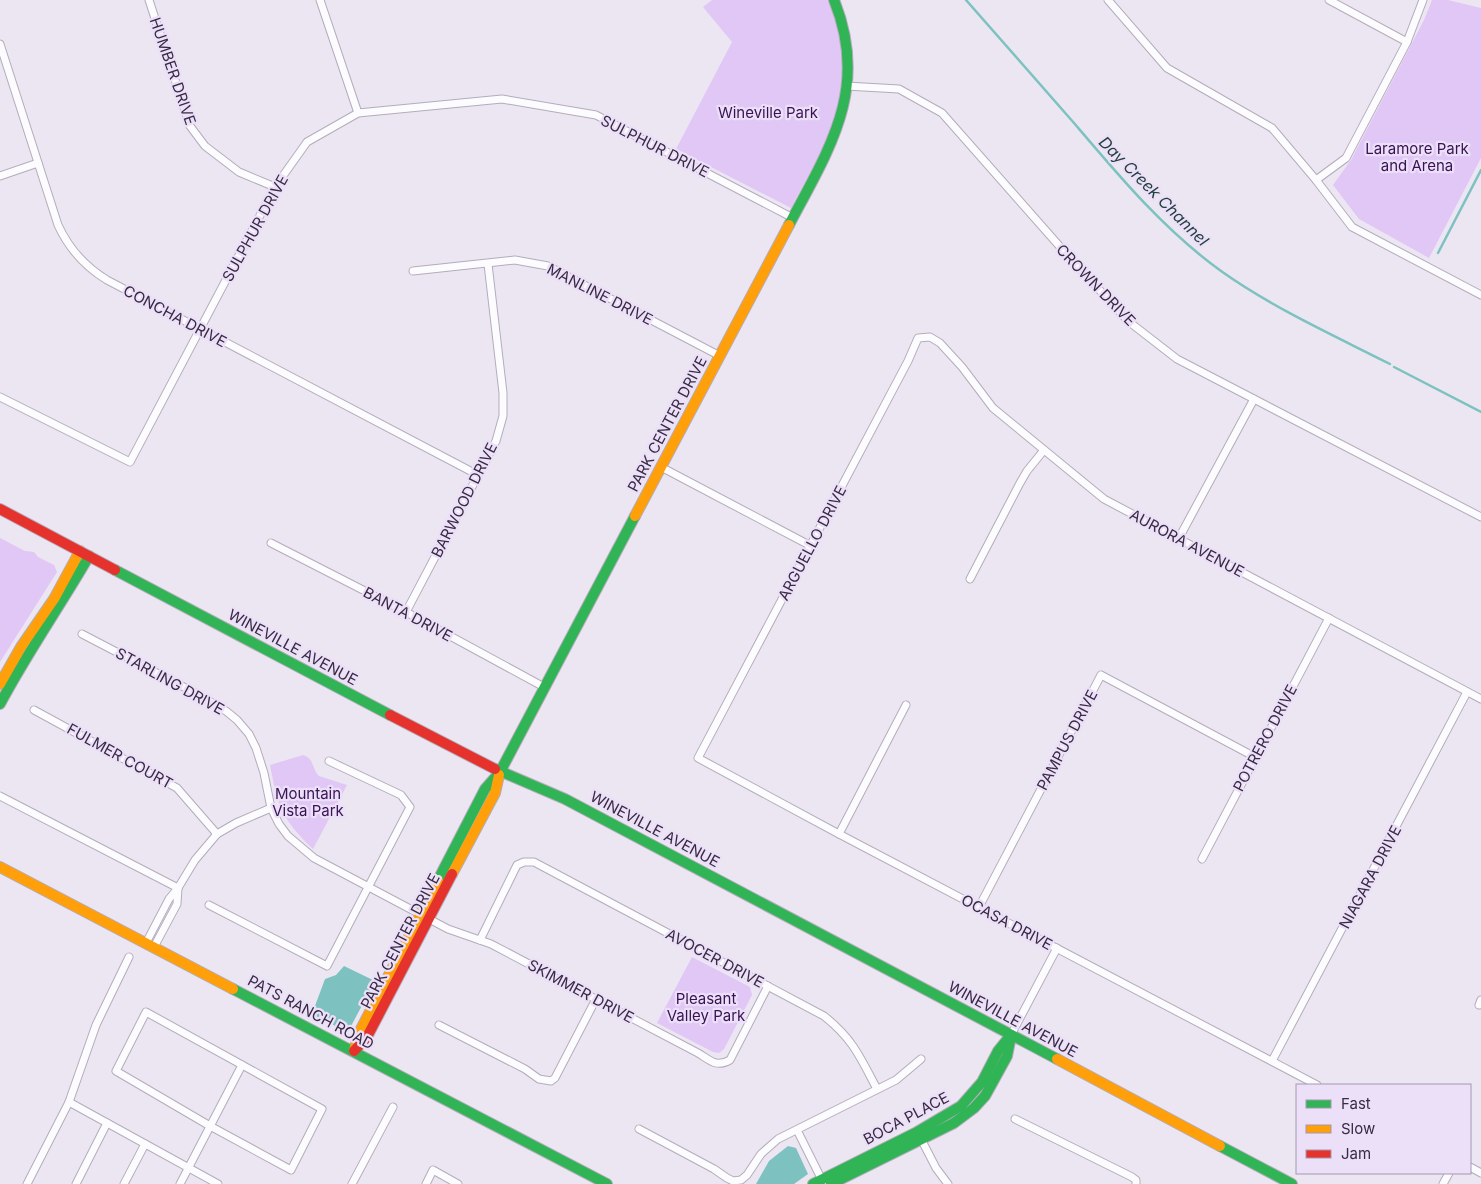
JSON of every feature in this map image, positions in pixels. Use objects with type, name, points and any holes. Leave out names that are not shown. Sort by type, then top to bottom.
[{"type":"street","name":"HUMBER DRIVE","points":[[149,0],[190,126],[205,146],[238,172],[275,187]]},
{"type":"street","points":[[320,0],[358,113]]},
{"type":"street","name":"PARK CENTER DRIVE","points":[[354,1051],[358,1033],[424,917],[485,790],[500,772],[828,151],[840,120],[846,86],[847,50],[839,11],[834,0]]},
{"type":"street","points":[[1108,0],[1167,68],[1272,128],[1316,180],[1352,227],[1481,295]]},
{"type":"street","points":[[1329,0],[1407,42]]},
{"type":"street","points":[[1316,180],[1346,158],[1407,42],[1423,0]]},
{"type":"street","name":"CONCHA DRIVE","points":[[0,44],[58,225],[70,248],[94,272],[478,475]]},
{"type":"street","name":"CROWN DRIVE","points":[[846,86],[899,89],[942,113],[1128,321],[1177,359],[1481,517]]},
{"type":"street","name":"SULPHUR DRIVE","points":[[0,397],[130,462],[275,187],[307,142],[358,113],[502,100],[596,115],[793,218]]},
{"type":"street","points":[[0,176],[38,163]]},
{"type":"street","name":"MANLINE DRIVE","points":[[413,271],[515,260],[555,269],[720,356]]},
{"type":"street","name":"BARWOOD DRIVE","points":[[406,612],[496,441],[503,416],[503,393],[488,264]]},
{"type":"street","name":"AURORA AVENUE","points":[[930,337],[940,343],[962,367],[993,408],[1104,498],[1481,699]]},
{"type":"street","name":"ARGUELLO DRIVE","points":[[698,758],[908,361],[918,338],[930,337]]},
{"type":"street","points":[[1178,538],[1254,399]]},
{"type":"street","points":[[970,579],[1020,483],[1044,450]]},
{"type":"street","points":[[661,467],[810,546]]},
{"type":"street","name":"WINEVILLE AVENUE","points":[[0,509],[426,735],[500,772],[565,799],[1292,1184]]},
{"type":"street","name":"BANTA DRIVE","points":[[270,543],[406,612],[544,687]]},
{"type":"street","points":[[0,684],[21,647],[84,553]]},
{"type":"street","points":[[0,704],[20,666],[60,606],[84,553]]},
{"type":"street","name":"POTRERO DRIVE","points":[[1202,859],[1329,618]]},
{"type":"street","name":"STARLING DRIVE","points":[[82,634],[200,696],[226,711],[237,720],[249,734],[256,748],[264,773],[271,808],[284,830],[300,848],[314,858],[424,917]]},
{"type":"street","name":"PAMPUS DRIVE","points":[[979,907],[1101,675],[1255,757]]},
{"type":"street","name":"NIAGARA DRIVE","points":[[1272,1061],[1467,692]]},
{"type":"street","points":[[839,834],[906,705]]},
{"type":"street","name":"FULMER COURT","points":[[34,710],[177,788],[217,834]]},
{"type":"street","name":"OCASA DRIVE","points":[[698,758],[1315,1084]]},
{"type":"street","points":[[209,905],[327,966],[410,807],[402,795],[329,761]]},
{"type":"street","points":[[0,796],[178,888]]},
{"type":"street","points":[[150,945],[169,899],[195,860],[217,834],[236,823],[271,808]]},
{"type":"street","name":"AVOCER DRIVE","points":[[480,940],[517,865],[524,862],[534,862],[824,1016],[852,1042],[877,1089]]},
{"type":"street","name":"PATS RANCH ROAD","points":[[0,867],[608,1184]]},
{"type":"street","name":"SKIMMER DRIVE","points":[[424,917],[456,932],[480,940],[596,999],[698,1053],[715,1064],[723,1064],[730,1060],[768,986]]},
{"type":"street","name":"BOCA PLACE","points":[[823,1183],[919,1136],[954,1123],[974,1108],[985,1096],[1007,1056],[1011,1035],[1057,948]]},
{"type":"street","points":[[27,1184],[69,1102],[96,1025],[129,957]]},
{"type":"street","points":[[439,1025],[525,1069],[539,1079],[551,1080],[555,1078],[596,999]]},
{"type":"street","points":[[146,1012],[242,1065],[322,1109],[291,1170],[210,1126],[116,1071],[146,1012]]},
{"type":"street","points":[[639,1129],[714,1169],[727,1178],[741,1180],[747,1175],[755,1162],[778,1139],[896,1080],[921,1059]]},
{"type":"street","points":[[180,1184],[242,1065]]},
{"type":"street","points":[[69,1102],[218,1184]]},
{"type":"street","points":[[352,1184],[393,1107]]},
{"type":"street","points":[[1015,1119],[1132,1177],[1136,1180],[1136,1184]]},
{"type":"street","points":[[76,1184],[107,1123]]},
{"type":"street","points":[[796,1130],[823,1183]]},
{"type":"street","points":[[919,1136],[936,1168],[948,1184]]},
{"type":"street","points":[[124,1184],[145,1144]]},
{"type":"street","points":[[426,1184],[433,1170],[458,1184]]},
{"type":"green space","name":"Wineville Park","points":[[712,0],[829,0],[837,23],[844,64],[841,101],[826,142],[791,208],[676,149],[732,42],[703,7]]},
{"type":"green space","name":"Laramore Park and Arena","points":[[1432,0],[1448,0],[1481,8],[1481,158],[1429,258],[1359,219],[1333,185],[1351,160],[1424,20]]},
{"type":"green space","points":[[0,538],[25,551],[34,552],[38,557],[54,565],[57,572],[0,662]]},
{"type":"green space","name":"Mountain Vista Park","points":[[303,755],[307,756],[311,761],[319,776],[347,785],[313,849],[294,829],[282,811],[270,765]]},
{"type":"green space","name":"Pleasant Valley Park","points":[[692,957],[750,987],[752,995],[724,1049],[719,1053],[713,1052],[657,1023]]},
{"type":"shaded area","points":[[344,966],[375,981],[350,1028],[343,1030],[312,1014],[325,979],[336,975]]},
{"type":"shaded area","points":[[788,1146],[796,1148],[808,1174],[794,1184],[756,1184],[769,1161]]},
{"type":"waterway","name":"Day Creek Channel","points":[[966,0],[1125,182],[1180,238],[1221,271],[1261,297],[1390,364]]},
{"type":"waterway","points":[[1438,253],[1481,170]]},
{"type":"waterway","name":"Day Creek Channel","points":[[1394,367],[1481,412]]},
{"type":"traffic: fast","points":[[789,225],[830,144],[840,117],[846,90],[848,62],[844,32],[834,0]]},
{"type":"traffic: fast","points":[[438,880],[485,789],[500,772],[635,516]]},
{"type":"traffic: fast","points":[[0,704],[21,666],[89,556]]},
{"type":"traffic: fast","points":[[115,570],[390,715]]},
{"type":"traffic: fast","points":[[495,769],[565,799],[1057,1059]]},
{"type":"traffic: fast","points":[[233,989],[607,1184]]},
{"type":"traffic: fast","points":[[813,1184],[917,1132],[961,1106],[982,1082],[998,1051],[1011,1035]]},
{"type":"traffic: fast","points":[[831,1184],[954,1123],[974,1108],[985,1096],[1007,1056],[1011,1036]]},
{"type":"traffic: fast","points":[[1220,1146],[1292,1184]]},
{"type":"traffic: slow","points":[[635,516],[789,225]]},
{"type":"traffic: slow","points":[[0,684],[21,647],[54,599],[80,551]]},
{"type":"traffic: slow","points":[[452,874],[495,793],[499,775]]},
{"type":"traffic: slow","points":[[0,867],[233,989]]},
{"type":"traffic: slow","points":[[354,1051],[359,1033],[438,880]]},
{"type":"traffic: slow","points":[[1057,1059],[1220,1146]]},
{"type":"traffic: jam","points":[[0,509],[115,570]]},
{"type":"traffic: jam","points":[[390,715],[495,769]]},
{"type":"traffic: jam","points":[[354,1051],[367,1037],[452,874]]}]
